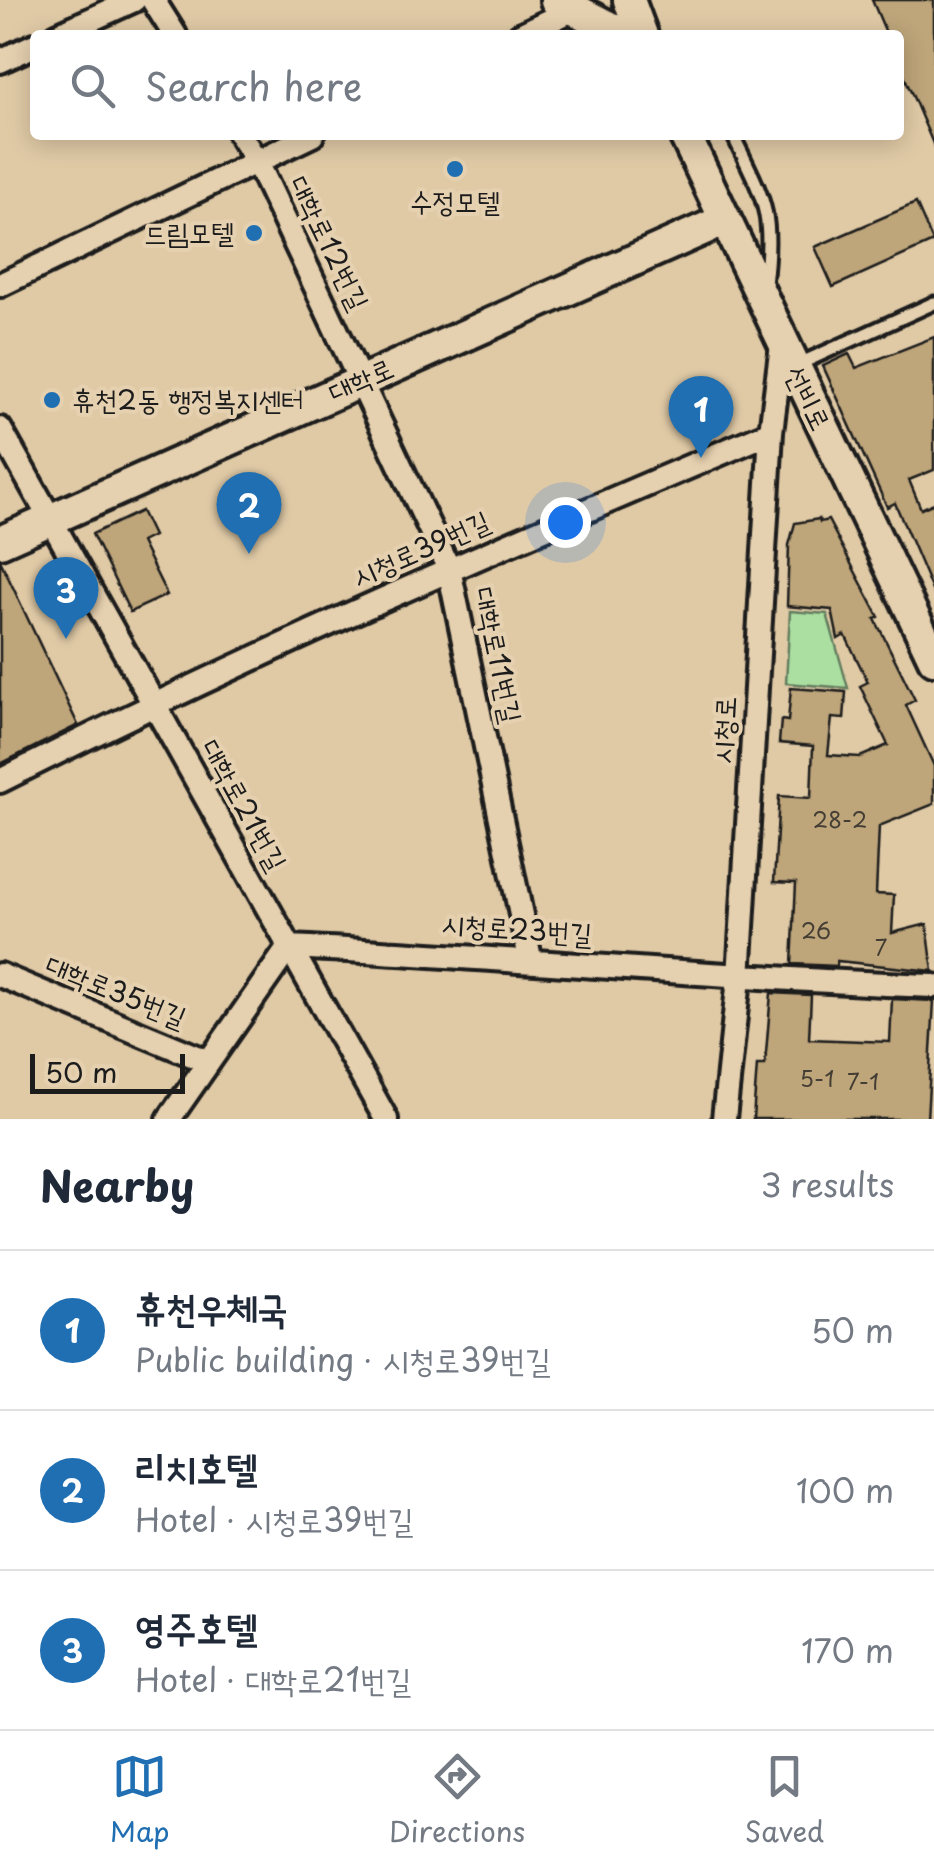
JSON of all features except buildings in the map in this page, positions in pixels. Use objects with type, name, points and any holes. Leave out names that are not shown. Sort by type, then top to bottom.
[{"type":"main road","points":[[629,0],[640,30]]},
{"type":"main road","points":[[563,6],[614,30]]},
{"type":"main road","name":"선비로","points":[[687,140],[722,221],[934,660]]},
{"type":"main road","name":"대학로","points":[[0,542],[722,221]]},
{"type":"street","points":[[68,30],[134,0]]},
{"type":"street","points":[[153,0],[172,30]]},
{"type":"street","points":[[527,30],[563,6]]},
{"type":"street","points":[[0,61],[30,47]]},
{"type":"street","name":"대학로12번길","points":[[243,140],[362,380]]},
{"type":"street","points":[[0,286],[302,140]]},
{"type":"street","name":"시청로","points":[[724,1119],[740,978],[772,432],[788,356]]},
{"type":"street","name":"대학로11번길","points":[[362,380],[449,569],[530,958]]},
{"type":"street","name":"대학로21번길","points":[[0,429],[386,1119]]},
{"type":"street","name":"시청로39번길","points":[[0,780],[152,704],[449,569],[772,432]]},
{"type":"street","points":[[169,1119],[289,946]]},
{"type":"street","name":"시청로23번길","points":[[289,946],[530,958],[740,978],[934,986]]},
{"type":"street","name":"대학로35번길","points":[[0,976],[209,1062]]},
{"type":"lane","points":[[734,140],[763,199],[772,231],[762,303]]},
{"type":"lane","points":[[788,356],[934,304]]},
{"type":"green space","points":[[790,611],[827,614],[848,688],[786,683]]},
{"type":"place","name":"수정모텔","points":[[455,169]]},
{"type":"place","name":"드림모텔","points":[[254,233]]},
{"type":"place","name":"휴천2동 행정복지센터","points":[[52,400]]},
{"type":"place","name":"휴천우체국","points":[[701,458]]},
{"type":"place","name":"리치호텔","points":[[249,554]]},
{"type":"place","name":"영주호텔","points":[[66,639]]}]
